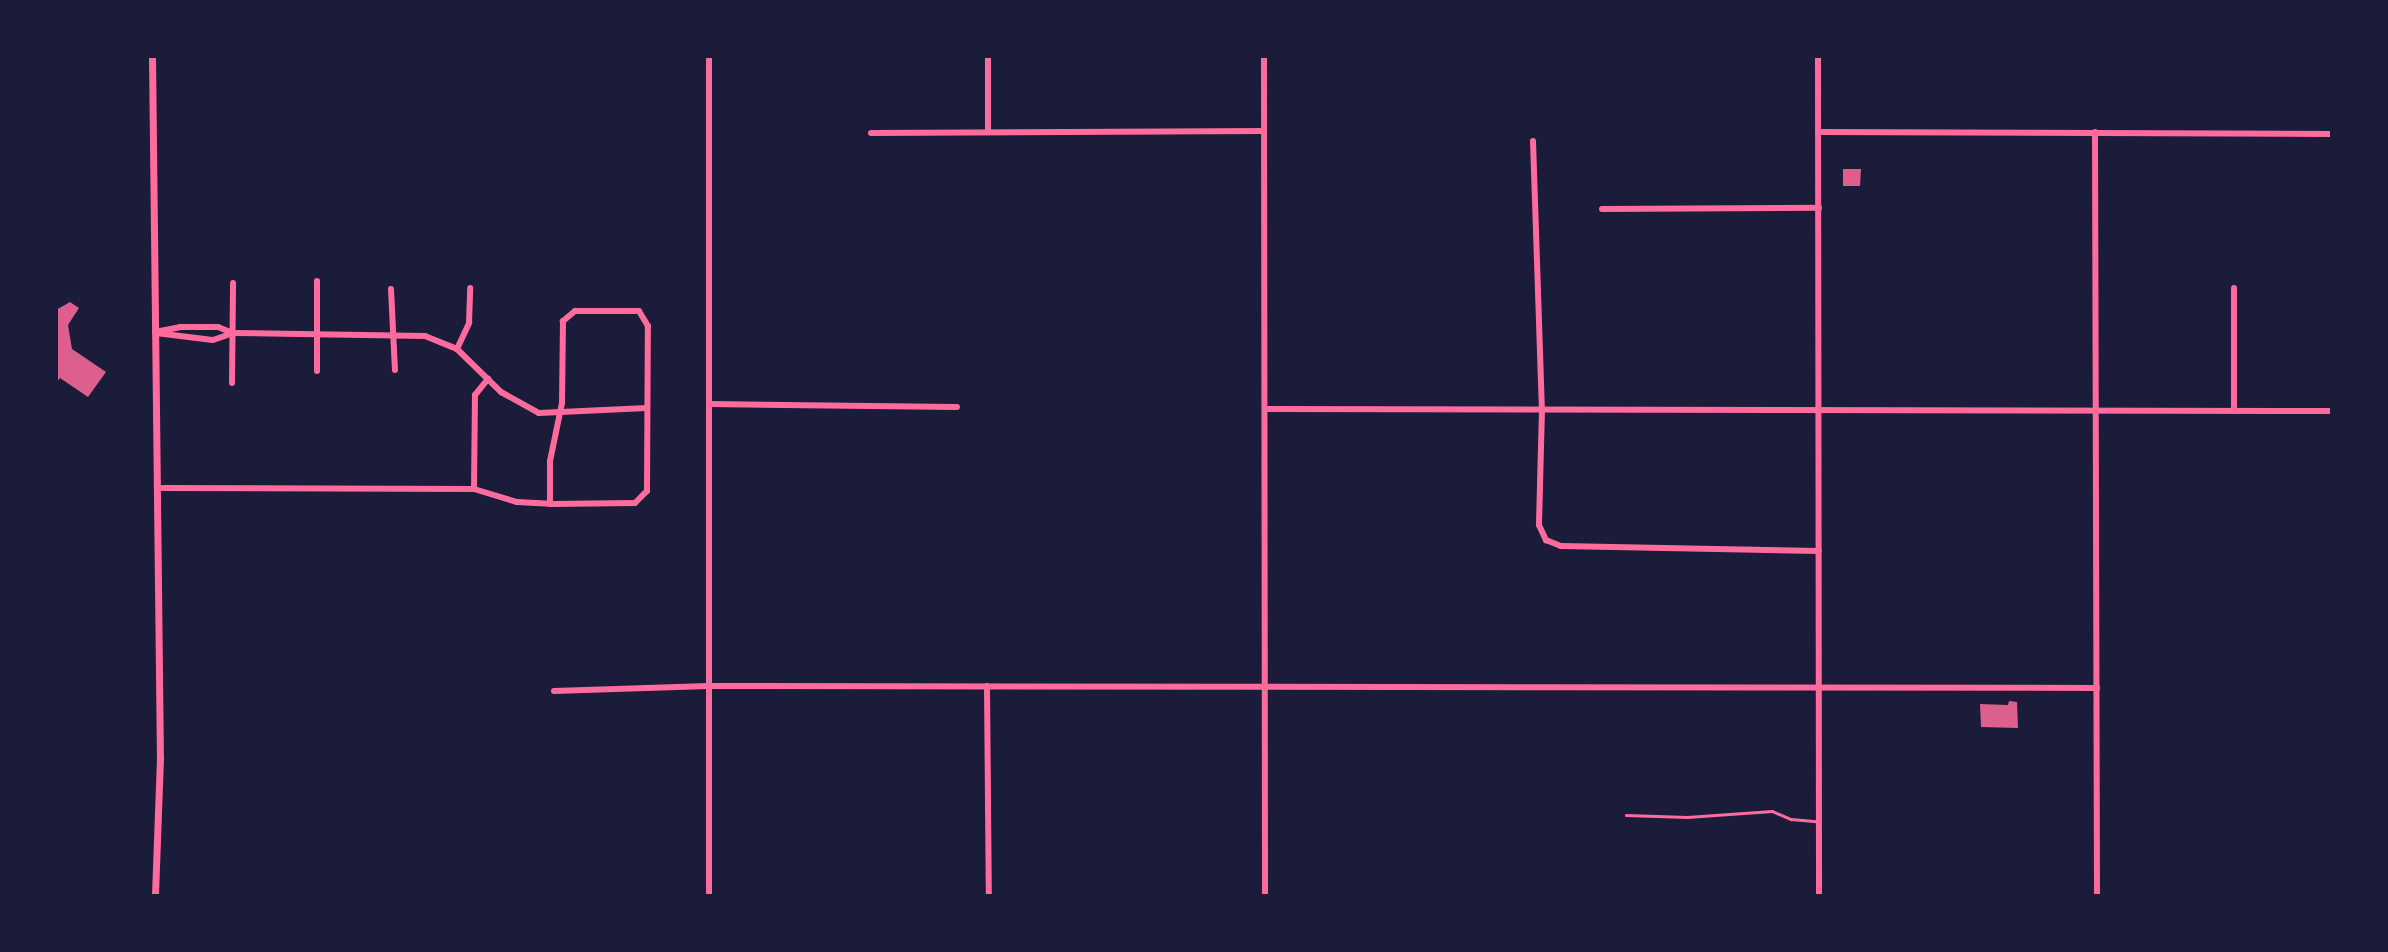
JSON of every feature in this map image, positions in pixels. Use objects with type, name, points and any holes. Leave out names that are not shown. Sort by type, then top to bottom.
[{"type":"street","points":[[152,56],[160,758],[155,896]]},
{"type":"street","points":[[709,56],[709,896]]},
{"type":"street","points":[[988,56],[988,131]]},
{"type":"street","points":[[1264,56],[1265,896]]},
{"type":"street","points":[[1818,56],[1819,896]]},
{"type":"street","points":[[871,133],[1264,131]]},
{"type":"street","points":[[1818,132],[2332,134]]},
{"type":"street","points":[[2095,132],[2097,896]]},
{"type":"street","points":[[1533,141],[1542,409],[1539,525],[1546,540],[1561,546],[1819,551]]},
{"type":"street","points":[[1602,209],[1819,208]]},
{"type":"street","points":[[317,281],[317,371]]},
{"type":"street","points":[[232,383],[233,283]]},
{"type":"street","points":[[457,349],[470,323],[470,288]]},
{"type":"street","points":[[2234,288],[2234,411]]},
{"type":"street","points":[[391,289],[394,370]]},
{"type":"street","points":[[158,488],[474,489],[517,502],[550,503],[643,500],[647,491],[647,408],[645,316],[639,311],[575,311],[565,316],[559,414],[550,461],[550,503]]},
{"type":"street","points":[[155,332],[180,327],[218,327],[233,333]]},
{"type":"street","points":[[155,332],[213,340],[233,333],[393,333],[425,336],[457,349],[488,379],[521,405],[559,414],[647,408]]},
{"type":"street","points":[[474,489],[475,395],[488,379]]},
{"type":"street","points":[[709,404],[957,407]]},
{"type":"street","points":[[1265,409],[2332,411]]},
{"type":"street","points":[[554,691],[708,686],[2097,688]]},
{"type":"street","points":[[987,686],[989,895]]},
{"type":"lane","points":[[1626,815],[1687,817],[1772,811],[1791,819],[1819,821]]},
{"type":"building","points":[[1843,169],[1861,169],[1860,186],[1843,186]]},
{"type":"building","points":[[70,302],[79,308],[68,325],[72,349],[106,372],[88,397],[60,378],[56,383],[56,310]]},
{"type":"building","points":[[2009,701],[2017,702],[2018,728],[1981,727],[1980,704],[2008,705]]}]
